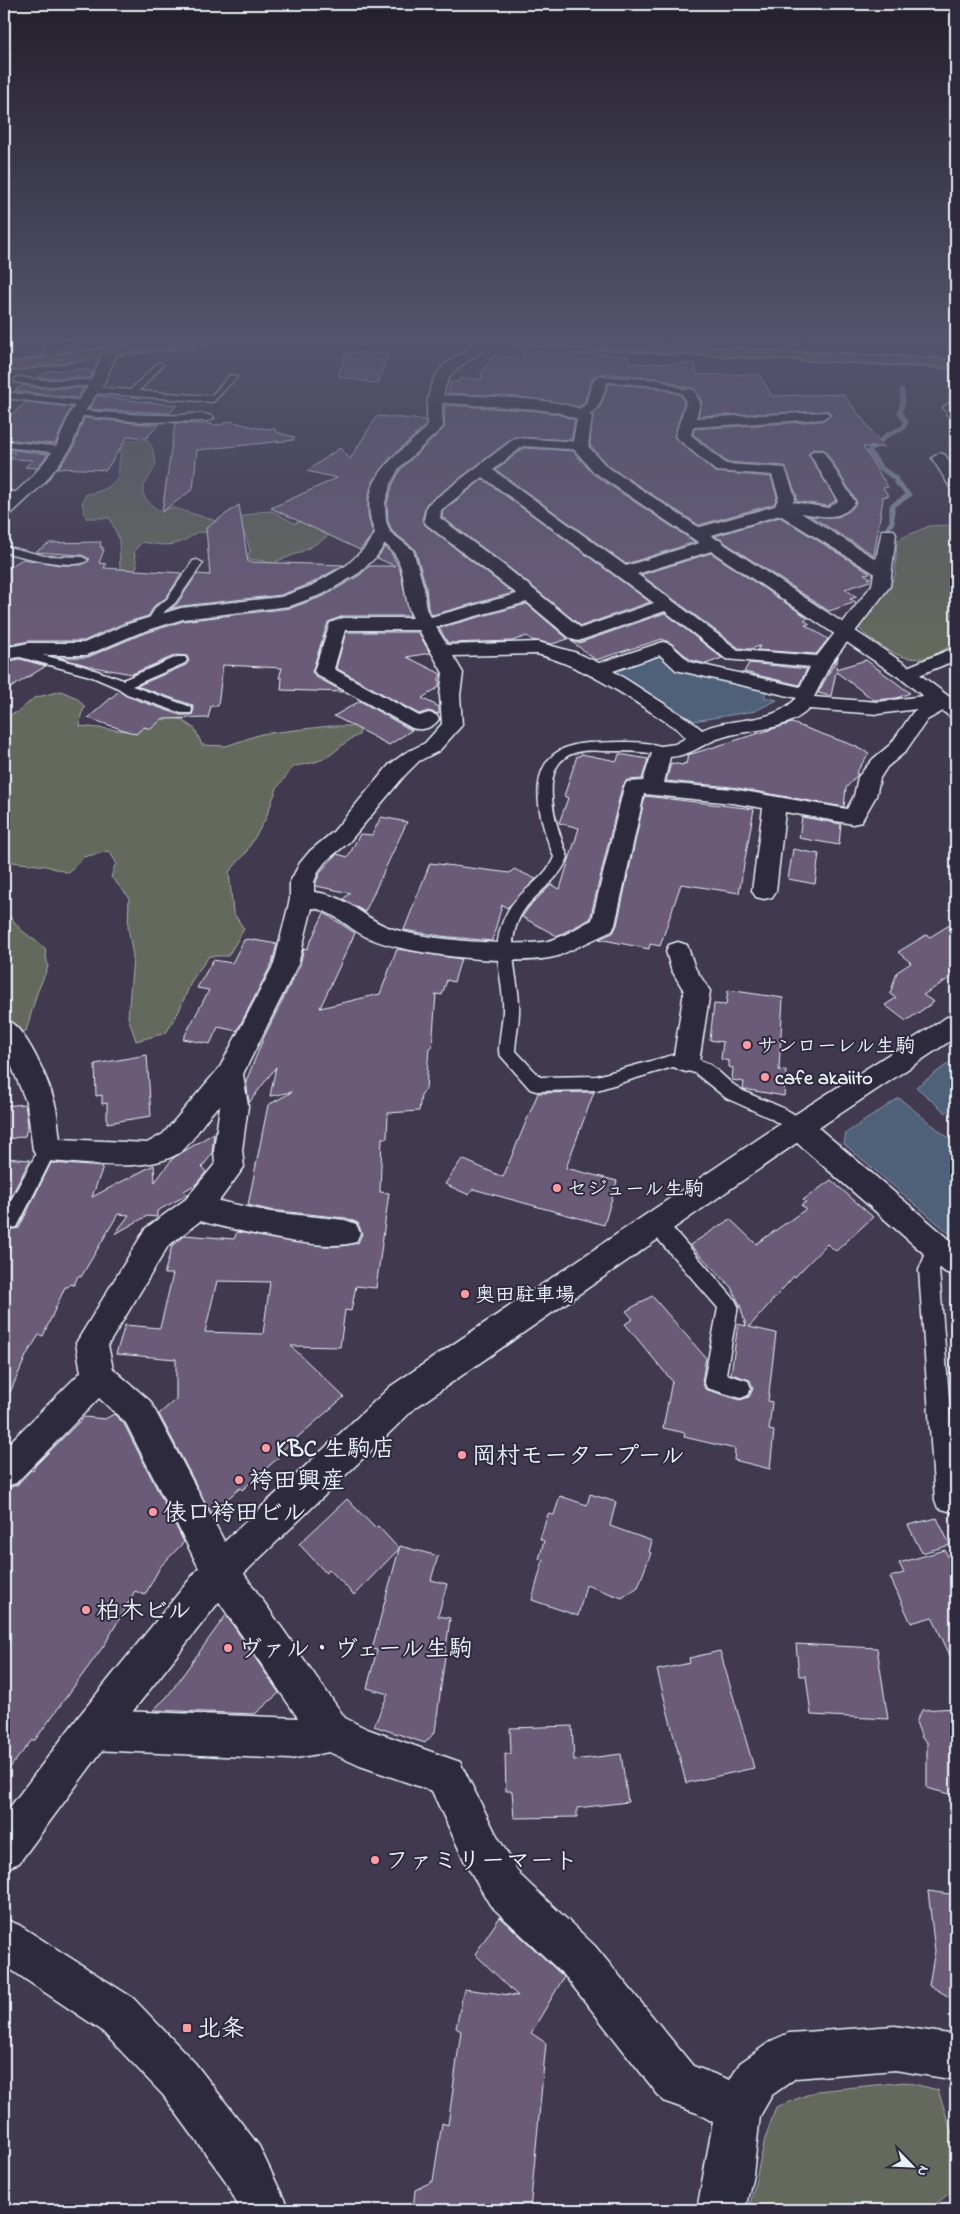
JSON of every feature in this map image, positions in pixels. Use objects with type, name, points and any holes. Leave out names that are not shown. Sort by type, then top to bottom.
[{"type":"street","points":[[4,512],[38,480],[64,444]]},
{"type":"street","points":[[4,1029],[19,1049],[41,1104],[47,1150],[148,1154],[162,1149],[173,1142],[230,1074],[286,964],[302,899],[302,882],[308,868],[318,856],[352,825],[397,770],[412,757],[432,747],[452,726],[450,695],[453,673],[417,609],[416,588],[404,550],[382,534],[378,521],[377,503],[383,483],[392,466],[415,444]]},
{"type":"street","points":[[516,444],[433,508],[432,520],[578,635],[668,604]]},
{"type":"street","points":[[553,444],[580,447],[600,469],[699,533],[907,674],[950,707]]},
{"type":"street","points":[[693,444],[722,468],[779,471],[787,497],[783,508]]},
{"type":"street","points":[[699,533],[783,508],[831,513],[847,502],[818,454]]},
{"type":"street","points":[[956,458],[940,458],[956,484]]},
{"type":"street","points":[[483,470],[668,604],[733,655],[822,662]]},
{"type":"street","points":[[783,508],[883,572]]},
{"type":"street","points":[[9,653],[87,648],[153,622],[182,614],[284,602],[317,590],[353,569],[370,553],[382,534]]},
{"type":"street","points":[[598,670],[663,648],[683,666],[806,694],[822,662],[881,586],[888,534]]},
{"type":"street","points":[[624,572],[715,544]]},
{"type":"street","points":[[429,718],[419,724],[324,671],[336,627],[343,624],[425,624],[530,596]]},
{"type":"street","points":[[442,651],[538,648],[570,657],[598,670],[684,725],[700,740]]},
{"type":"street","points":[[907,674],[956,653]]},
{"type":"street","points":[[721,675],[733,655]]},
{"type":"street","points":[[652,788],[661,751],[679,750],[712,733],[772,722],[794,712],[804,702],[838,706],[900,708],[922,702]]},
{"type":"street","points":[[302,899],[320,901],[340,908],[377,932],[422,944],[503,952],[549,950],[603,925],[635,787],[732,796],[853,817],[865,796],[869,777],[898,748],[920,716],[950,707]]},
{"type":"street","points":[[764,891],[775,804]]},
{"type":"street","points":[[678,951],[684,969],[697,991],[686,1062]]},
{"type":"street","points":[[4,1848],[93,1730],[220,1571],[403,1397],[798,1127],[956,1024]]},
{"type":"street","points":[[230,1074],[234,1106],[228,1150],[230,1167],[196,1208],[157,1237],[92,1343],[98,1377],[138,1412],[220,1571],[331,1732],[360,1746],[446,1776],[480,1848],[505,1890],[580,1961],[679,2085],[704,2092],[738,2110]]},
{"type":"street","points":[[798,1127],[947,1255]]},
{"type":"street","points":[[196,1208],[262,1225],[294,1230],[345,1233]]},
{"type":"street","points":[[4,1471],[98,1377]]},
{"type":"street","points":[[93,1730],[290,1739],[331,1732]]},
{"type":"street","points":[[4,1940],[117,2014],[179,2079],[242,2163],[265,2210]]},
{"type":"street","points":[[721,2210],[730,2174],[738,2110],[756,2079],[789,2056],[895,2048],[956,2058]]},
{"type":"lane","points":[[7,444],[61,450]]},
{"type":"lane","points":[[4,493],[21,496]]},
{"type":"lane","points":[[4,549],[45,559],[82,560]]},
{"type":"lane","points":[[153,622],[160,609],[171,601],[196,563]]},
{"type":"lane","points":[[9,653],[125,684],[131,690],[186,710]]},
{"type":"lane","points":[[125,684],[181,660]]},
{"type":"lane","points":[[661,751],[649,747],[574,748],[559,755],[551,764],[543,800],[547,822],[562,857],[555,873],[518,908],[504,936],[503,952],[512,1001],[507,1052],[536,1084],[597,1083],[673,1061],[686,1062],[701,1068],[732,1093],[776,1113],[798,1127]]},
{"type":"lane","points":[[4,1221],[10,1221],[47,1150]]},
{"type":"lane","points":[[656,1224],[728,1306],[714,1381],[741,1388]]},
{"type":"lane","points":[[947,1255],[929,1270],[946,1500],[956,1502]]},
{"type":"green space","points":[[125,444],[150,444],[152,447],[156,464],[143,492],[150,503],[158,510],[174,508],[223,523],[258,512],[272,511],[294,523],[309,520],[341,526],[326,538],[310,547],[295,555],[277,561],[275,570],[263,570],[265,561],[247,559],[250,550],[245,534],[197,532],[177,543],[158,544],[142,542],[134,551],[137,566],[132,577],[120,570],[119,539],[110,518],[86,518],[82,503],[86,494],[104,489],[113,483],[118,473],[120,450]]},
{"type":"green space","points":[[951,525],[956,530],[956,642],[946,649],[927,657],[910,658],[900,656],[874,641],[859,628],[895,576],[897,540],[929,526]]},
{"type":"green space","points":[[61,691],[77,698],[85,707],[81,715],[80,726],[127,731],[156,717],[180,719],[195,729],[202,745],[226,746],[261,734],[330,726],[355,726],[360,730],[359,735],[324,759],[294,766],[277,788],[265,820],[245,854],[229,872],[233,912],[244,929],[228,956],[209,956],[192,980],[179,1011],[166,1033],[136,1041],[128,1017],[133,957],[128,927],[129,897],[111,877],[116,862],[109,851],[83,857],[69,873],[46,866],[4,861],[4,717],[18,712],[34,698]]},
{"type":"green space","points":[[4,909],[21,930],[45,948],[48,967],[37,993],[26,1031],[19,1033],[6,1017],[4,1005]]},
{"type":"green space","points":[[905,2082],[938,2090],[954,2139],[956,2188],[928,2210],[751,2210],[750,2205],[765,2139],[776,2107],[817,2091]]},
{"type":"water","points":[[660,652],[677,666],[768,688],[764,697],[777,700],[755,711],[694,721],[607,670]]},
{"type":"water","points":[[956,1058],[956,1105],[946,1113],[916,1087]]},
{"type":"water","points":[[899,1098],[956,1144],[956,1239],[844,1144],[846,1133]]},
{"type":"building","points":[[75,444],[123,444],[106,470],[58,468]]},
{"type":"building","points":[[172,444],[252,444],[197,450],[193,489],[162,512]]},
{"type":"building","points":[[359,444],[405,444],[390,458],[372,483],[368,498],[368,515],[373,534],[360,550],[271,508],[337,478],[307,471],[340,448],[350,459]]},
{"type":"building","points":[[427,444],[504,444],[426,504],[422,520],[425,525],[513,593],[432,615],[428,608],[426,587],[415,549],[392,531],[388,521],[387,503],[393,484],[401,469]]},
{"type":"building","points":[[683,444],[715,472],[771,477],[777,497],[774,504],[699,525],[607,465],[590,445]]},
{"type":"building","points":[[706,444],[882,444],[884,447],[863,447],[888,487],[883,488],[889,496],[882,497],[874,555],[810,516],[838,517],[851,510],[857,502],[825,450],[813,449],[808,454],[836,500],[828,506],[796,501],[797,496],[785,466],[727,462]]},
{"type":"building","points":[[524,448],[573,451],[593,474],[695,542],[626,564],[496,470]]},
{"type":"building","points":[[4,449],[48,454],[37,468],[25,467],[33,460],[9,459],[15,453],[4,452]]},
{"type":"building","points":[[483,479],[650,602],[581,626],[507,566],[442,517],[443,511]]},
{"type":"building","points":[[239,505],[248,562],[344,565],[310,584],[281,595],[181,606],[170,609],[177,604],[197,574],[210,575],[206,528]]},
{"type":"building","points":[[780,517],[870,573],[864,574],[871,578],[868,579],[870,581],[845,589],[857,597],[850,599],[856,602],[829,611],[715,536]]},
{"type":"building","points":[[101,542],[100,547],[103,547],[102,550],[104,550],[99,563],[106,564],[104,568],[182,573],[166,598],[155,605],[148,616],[124,623],[84,641],[29,641],[4,646],[4,570],[23,559],[60,565],[82,565],[90,559],[82,555],[35,552],[50,543]]},
{"type":"building","points":[[385,547],[391,553],[400,570],[410,616],[343,616],[328,622],[312,672],[316,677],[344,692],[281,690],[282,678],[279,678],[282,668],[223,665],[218,706],[211,706],[208,718],[162,719],[151,729],[144,727],[136,734],[88,718],[119,691],[126,696],[180,715],[192,715],[194,709],[192,705],[137,686],[186,665],[189,661],[187,656],[176,655],[132,674],[93,667],[57,657],[88,657],[140,635],[183,621],[291,608],[324,596],[360,575],[370,566],[395,566],[377,558]]},
{"type":"building","points":[[711,553],[808,618],[804,620],[810,624],[805,625],[828,639],[816,654],[757,650],[760,646],[750,649],[739,648],[641,575]]},
{"type":"building","points":[[527,604],[568,639],[552,644],[532,640],[527,636],[512,641],[448,643],[439,628]]},
{"type":"building","points":[[665,613],[722,658],[706,664],[691,660],[671,643],[662,639],[596,660],[571,641],[579,643]]},
{"type":"building","points":[[346,632],[418,632],[430,653],[407,657],[441,674],[439,687],[422,698],[439,707],[439,714],[428,711],[419,714],[336,668]]},
{"type":"building","points":[[838,656],[836,669],[866,660],[910,693],[897,698],[874,700],[836,672],[831,696],[818,693]]},
{"type":"building","points":[[20,659],[46,666],[4,692],[4,662]]},
{"type":"building","points":[[749,663],[807,669],[799,685],[744,672]]},
{"type":"building","points":[[360,701],[412,730],[389,745],[334,716]]},
{"type":"building","points":[[792,723],[858,747],[869,753],[856,773],[858,774],[846,788],[844,807],[732,787],[666,781],[671,763],[686,764],[688,755]]},
{"type":"building","points":[[581,754],[617,761],[619,754],[648,759],[642,779],[627,780],[622,787],[590,919],[557,936],[522,917],[529,907],[551,885],[560,889],[579,828],[559,823],[568,798],[564,796],[577,756]]},
{"type":"building","points":[[645,796],[754,809],[739,893],[681,884],[660,946],[650,944],[649,949],[599,939],[613,933],[617,925]]},
{"type":"building","points":[[381,817],[407,822],[365,912],[343,899],[350,893],[316,886],[316,882],[321,871],[337,854],[348,857],[360,834],[372,835]]},
{"type":"building","points":[[802,817],[841,824],[839,845],[799,838]]},
{"type":"building","points":[[793,849],[819,854],[815,884],[788,879]]},
{"type":"building","points":[[430,863],[510,873],[514,869],[536,879],[507,908],[502,905],[492,941],[404,930]]},
{"type":"building","points":[[324,913],[355,933],[320,1008],[380,994],[397,949],[461,959],[454,982],[447,980],[442,995],[436,994],[432,1048],[429,1048],[426,1089],[421,1095],[419,1111],[388,1113],[387,1138],[382,1138],[380,1192],[389,1193],[376,1288],[356,1286],[351,1311],[345,1310],[340,1347],[291,1346],[344,1397],[276,1456],[278,1458],[242,1490],[240,1488],[211,1513],[159,1414],[176,1399],[176,1359],[116,1354],[125,1325],[160,1328],[173,1274],[164,1274],[172,1246],[185,1235],[234,1239],[237,1232],[322,1246],[342,1246],[358,1243],[362,1234],[358,1223],[346,1218],[270,1210],[248,1205],[268,1105],[292,1092],[270,1096],[276,1067],[249,1103],[246,1081],[264,1037],[300,965],[304,948],[307,949]],"holes":[[[217,1281],[270,1282],[263,1334],[205,1332]]]},
{"type":"building","points":[[956,921],[956,974],[923,995],[934,1002],[906,1021],[885,1005],[896,998],[890,994],[897,972],[911,963],[898,952],[926,935],[930,937]]},
{"type":"building","points":[[244,940],[277,944],[272,963],[237,1031],[218,1027],[210,1044],[183,1039],[209,990],[197,988],[213,960],[232,963]]},
{"type":"building","name":"サンローレル生駒","points":[[728,990],[783,998],[779,1070],[786,1071],[784,1096],[743,1089],[744,1082],[732,1080],[733,1068],[729,1067],[729,1061],[721,1059],[723,1042],[710,1040],[714,1004],[726,1005]]},
{"type":"building","points":[[147,1055],[151,1116],[107,1123],[107,1103],[102,1104],[102,1095],[96,1096],[95,1064]]},
{"type":"building","points":[[594,1092],[566,1168],[617,1181],[604,1225],[473,1189],[469,1195],[445,1184],[462,1159],[503,1177],[538,1093]]},
{"type":"building","points":[[25,1104],[28,1124],[25,1136],[4,1140],[4,1106]]},
{"type":"building","points":[[214,1133],[212,1154],[202,1167],[206,1172],[196,1184],[184,1191],[187,1195],[157,1211],[157,1217],[147,1216],[115,1234],[129,1215],[118,1214],[81,1277],[78,1276],[74,1285],[70,1284],[68,1287],[65,1287],[43,1336],[39,1335],[27,1354],[4,1406],[4,1231],[19,1228],[51,1163],[103,1167],[92,1197],[154,1165],[155,1182],[173,1158]]},
{"type":"building","points":[[4,1158],[30,1160],[4,1210]]},
{"type":"building","points":[[831,1180],[873,1217],[836,1251],[827,1244],[794,1276],[749,1327],[776,1333],[768,1401],[772,1402],[769,1430],[774,1431],[770,1469],[734,1460],[735,1449],[684,1437],[685,1433],[663,1428],[672,1381],[625,1324],[633,1319],[626,1311],[652,1296],[706,1358],[702,1381],[705,1389],[740,1400],[749,1397],[753,1389],[750,1380],[731,1374],[738,1324],[746,1326],[740,1305],[731,1287],[690,1245],[730,1219],[756,1244],[806,1209],[801,1205],[806,1202],[803,1200]]},
{"type":"building","points":[[114,1414],[124,1424],[184,1542],[160,1567],[145,1595],[135,1591],[105,1644],[35,1740],[32,1740],[4,1775],[4,1489],[17,1485],[31,1470],[33,1471],[35,1466],[84,1417],[105,1419]]},
{"type":"building","points":[[590,1494],[616,1502],[610,1526],[652,1541],[649,1552],[651,1553],[638,1587],[622,1598],[586,1585],[578,1616],[532,1600],[543,1560],[539,1559],[544,1541],[540,1539],[548,1514],[554,1515],[560,1496],[587,1505]]},
{"type":"building","points":[[347,1499],[375,1528],[378,1526],[399,1549],[354,1595],[329,1569],[326,1573],[299,1544]]},
{"type":"building","points":[[937,1518],[950,1545],[922,1553],[908,1525]]},
{"type":"building","points":[[400,1546],[438,1556],[431,1580],[447,1584],[438,1616],[450,1618],[435,1732],[425,1743],[374,1726],[388,1694],[367,1688],[377,1650],[372,1649]]},
{"type":"building","points":[[945,1550],[956,1574],[956,1668],[932,1617],[911,1623],[890,1577],[904,1573],[899,1563]]},
{"type":"building","name":"ヴァル・ヴェール生駒","points":[[226,1615],[279,1693],[255,1714],[153,1710],[167,1697]]},
{"type":"building","points":[[796,1644],[877,1648],[888,1719],[811,1715],[806,1676],[799,1676]]},
{"type":"building","points":[[720,1651],[754,1768],[686,1783],[657,1670],[690,1663],[689,1658]]},
{"type":"building","points":[[956,1708],[956,1796],[927,1788],[927,1742],[922,1738],[916,1722],[922,1710]]},
{"type":"building","points":[[572,1726],[574,1760],[621,1754],[628,1802],[577,1808],[577,1817],[514,1818],[512,1791],[506,1791],[505,1754],[511,1754],[510,1728]]},
{"type":"building","points":[[928,1891],[956,1895],[956,2001],[929,1985],[935,1951]]},
{"type":"building","points":[[500,1917],[564,1977],[531,2033],[546,2043],[530,2210],[413,2210],[415,2190],[433,2181],[442,2123],[448,2125],[461,2031],[456,2028],[464,1989],[518,1996],[475,1954]]},
{"type":"waterway","points":[[877,444],[869,451],[880,467],[896,479],[896,482],[909,495],[892,506],[892,522],[888,528]]},
{"type":"place","name":"サンローレル生駒","points":[[747,1045]]},
{"type":"place","name":"cafe akaiito","points":[[765,1077]]},
{"type":"place","name":"セジュール生駒","points":[[557,1188]]},
{"type":"place","name":"奥田駐車場","points":[[465,1294]]},
{"type":"place","name":"KBC 生駒店","points":[[266,1448]]},
{"type":"place","name":"岡村モータープール","points":[[462,1455]]},
{"type":"place","name":"袴田興産","points":[[239,1480]]},
{"type":"place","name":"俵口袴田ビル","points":[[153,1512]]},
{"type":"place","name":"柏木ビル","points":[[86,1610]]},
{"type":"place","name":"ヴァル・ヴェール生駒","points":[[228,1648]]},
{"type":"place","name":"ファミリーマート","points":[[375,1860]]},
{"type":"place","name":"北条","points":[[187,2028]]}]
